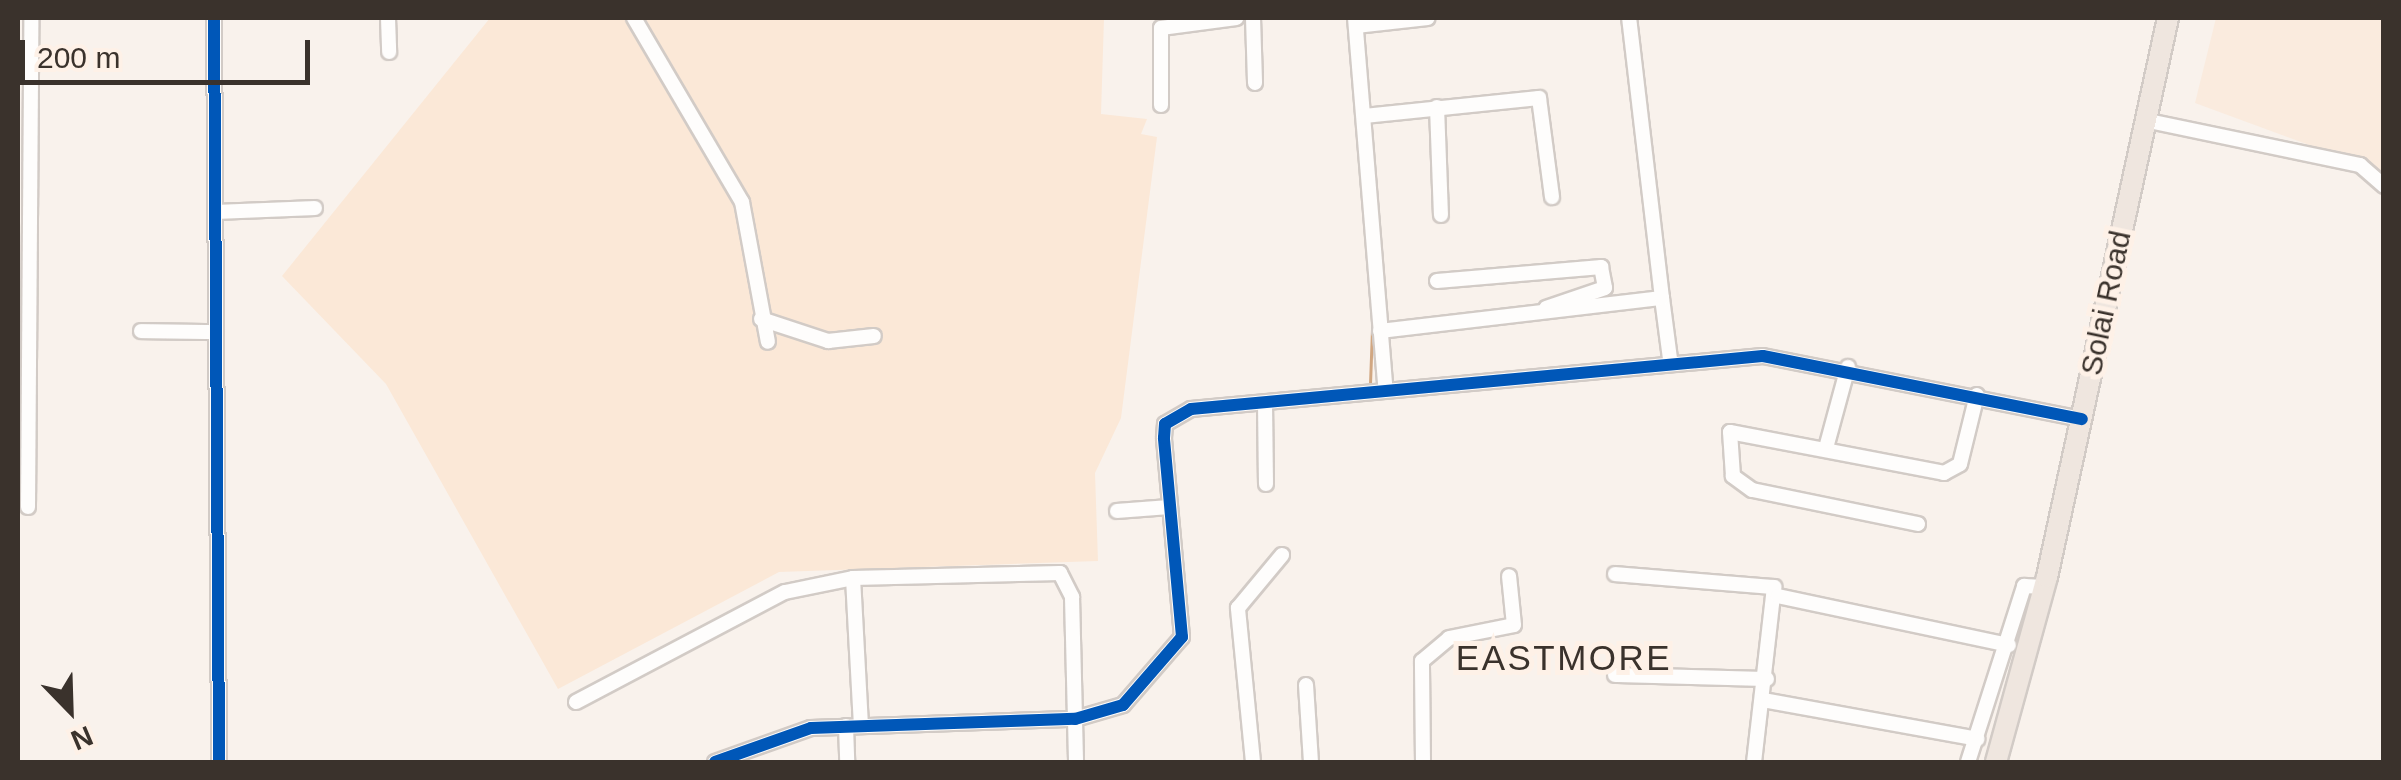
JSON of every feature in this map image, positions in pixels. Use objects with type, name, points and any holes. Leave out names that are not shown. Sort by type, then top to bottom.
[{"type":"highway","name":"Solai Road","points":[[1996,762],[2045,587],[2168,18]]},
{"type":"street","points":[[28,508],[31,18]]},
{"type":"street","points":[[214,18],[219,762]]},
{"type":"street","points":[[388,18],[389,52]]},
{"type":"street","points":[[634,18],[742,202],[768,342]]},
{"type":"street","points":[[1161,105],[1161,28],[1236,18]]},
{"type":"street","points":[[1253,18],[1256,83]]},
{"type":"street","points":[[1385,385],[1355,22],[1428,18]]},
{"type":"street","points":[[1629,18],[1670,359]]},
{"type":"street","points":[[1364,116],[1539,98],[1552,197]]},
{"type":"street","points":[[1437,108],[1441,215]]},
{"type":"street","points":[[2144,120],[2248,136],[2367,169],[2384,186]]},
{"type":"street","points":[[2367,169],[2384,159]]},
{"type":"street","points":[[216,212],[314,208]]},
{"type":"street","points":[[1438,280],[1600,267],[1606,288],[1516,318]]},
{"type":"street","points":[[1380,331],[1662,298]]},
{"type":"street","points":[[761,320],[828,341],[874,336]]},
{"type":"street","points":[[140,332],[216,332]]},
{"type":"street","points":[[715,762],[785,732],[1074,719],[1122,706],[1179,648],[1165,424],[1192,409],[1265,403],[1385,385],[1670,359],[1763,356],[1848,367],[2082,419]]},
{"type":"street","points":[[1826,448],[1848,367]]},
{"type":"street","points":[[1918,524],[1752,490],[1733,476],[1728,440],[1735,429],[1952,470],[1977,395]]},
{"type":"street","points":[[1265,403],[1266,484]]},
{"type":"street","points":[[1117,510],[1169,507]]},
{"type":"street","points":[[1253,762],[1238,608],[1282,555]]},
{"type":"street","points":[[576,702],[785,592],[852,578],[1060,573],[1072,596],[1076,762]]},
{"type":"street","points":[[1614,574],[1766,581],[1778,596],[2010,645]]},
{"type":"street","points":[[1423,762],[1428,647],[1514,625],[1509,576]]},
{"type":"street","points":[[847,762],[853,726],[852,578]]},
{"type":"street","points":[[1968,762],[2010,645],[2024,586],[2045,587]]},
{"type":"street","points":[[1754,762],[1778,596]]},
{"type":"street","points":[[1615,675],[1766,680]]},
{"type":"street","points":[[1306,685],[1311,762]]},
{"type":"street","points":[[1763,700],[1977,739]]},
{"type":"shaded area","points":[[490,18],[1104,18],[1101,114],[1147,119],[1141,134],[1157,137],[1121,418],[1095,473],[1098,561],[779,572],[558,689],[386,384],[282,276]]},
{"type":"shaded area","points":[[2216,18],[2383,18],[2383,172],[2195,103]]},
{"type":"waterway","points":[[1370,384],[1372,330]]},
{"type":"waterway","points":[[1316,391],[1365,385]]},
{"type":"cycle path","points":[[214,18],[219,762]]},
{"type":"cycle path","points":[[715,762],[811,728],[1075,719],[1123,705],[1182,637],[1164,438],[1165,424],[1191,409],[1763,356],[2082,419]]},
{"type":"district","name":"EASTMORE","points":[[1564,658]]}]
